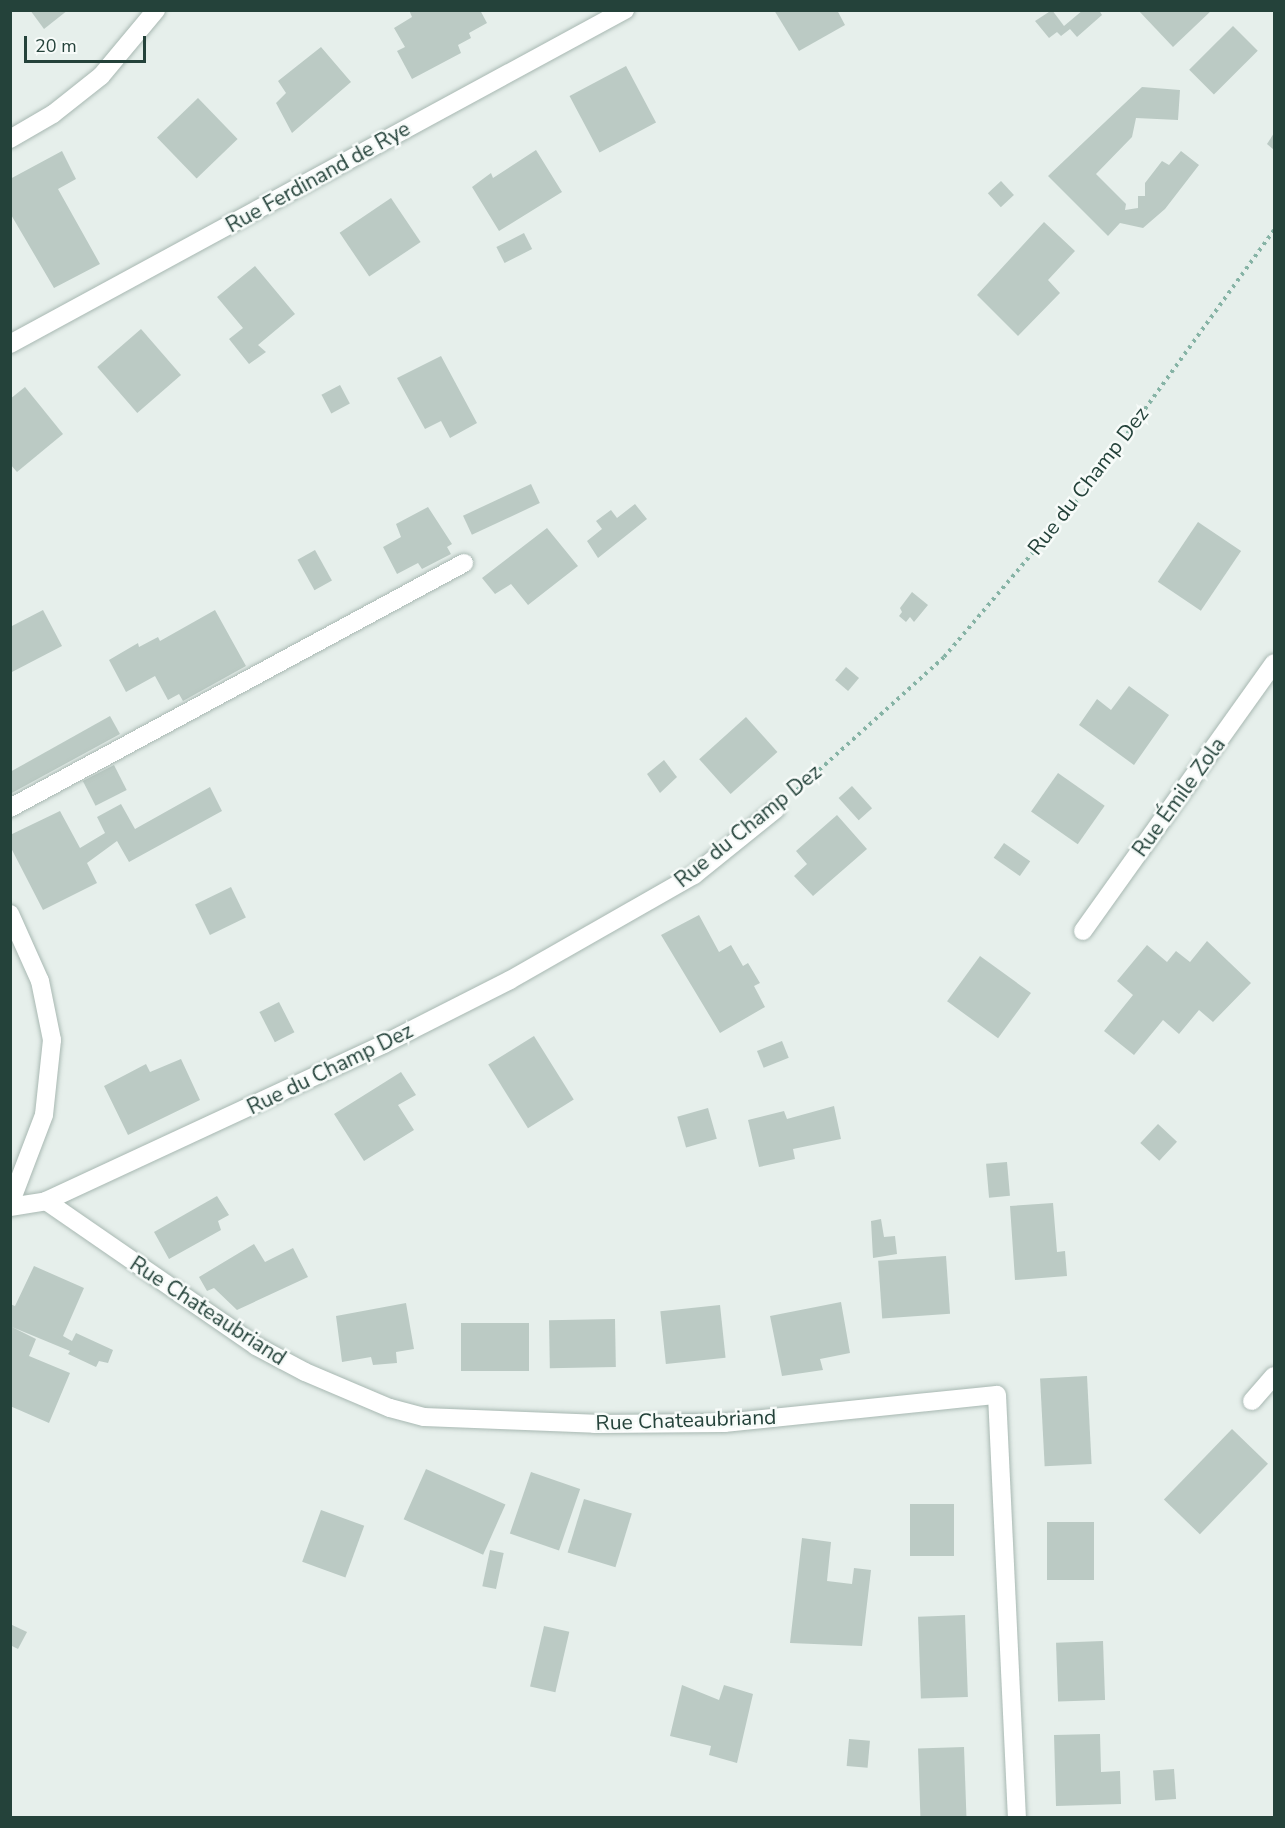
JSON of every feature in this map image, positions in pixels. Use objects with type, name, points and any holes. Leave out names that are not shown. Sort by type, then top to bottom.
[{"type":"street","points":[[10,139],[53,114],[101,76],[156,10]]},
{"type":"street","name":"Rue Ferdinand de Rye","points":[[10,345],[625,10]]},
{"type":"street","points":[[10,808],[464,563]]},
{"type":"street","name":"Rue Émile Zola","points":[[1083,931],[1275,663]]},
{"type":"street","name":"Rue du Champ Dez","points":[[46,1201],[374,1049],[510,980],[694,875],[776,809]]},
{"type":"street","points":[[10,914],[40,981],[52,1040],[44,1115],[10,1205],[46,1201]]},
{"type":"street","name":"Rue Chateaubriand","points":[[46,1201],[256,1346],[337,1385],[424,1417],[595,1424],[724,1423],[998,1395],[1017,1818]]},
{"type":"street","points":[[1252,1401],[1275,1376]]},
{"type":"path","name":"Rue du Champ Dez","points":[[776,809],[944,657],[1088,488],[1275,230]]},
{"type":"building","points":[[30,10],[68,10],[44,29]]},
{"type":"building","points":[[409,10],[480,10],[487,23],[469,33],[471,38],[458,45],[461,53],[412,79],[397,51],[405,47],[394,28],[412,17]]},
{"type":"building","points":[[774,10],[837,10],[845,25],[799,51]]},
{"type":"building","points":[[1052,10],[1064,26],[1083,10],[1099,10],[1102,15],[1077,37],[1070,29],[1061,36],[1057,32],[1049,38],[1035,21]]},
{"type":"building","points":[[1138,10],[1212,10],[1173,47]]},
{"type":"building","points":[[1233,26],[1258,51],[1214,95],[1189,70]]},
{"type":"building","points":[[321,47],[351,82],[292,133],[276,103],[286,93],[278,81]]},
{"type":"building","points":[[626,66],[656,123],[600,153],[569,96]]},
{"type":"building","points":[[1142,87],[1180,90],[1178,120],[1136,118],[1132,137],[1096,174],[1126,204],[1125,210],[1138,208],[1138,196],[1145,196],[1145,183],[1162,161],[1169,165],[1181,151],[1199,165],[1165,209],[1143,228],[1120,223],[1108,236],[1048,176]]},
{"type":"building","points":[[198,98],[238,139],[197,179],[157,138]]},
{"type":"building","points":[[1274,133],[1274,150],[1267,144]]},
{"type":"building","points":[[536,150],[562,192],[499,231],[472,187],[491,173],[493,178]]},
{"type":"building","points":[[62,151],[76,179],[58,189],[100,264],[54,288],[10,213],[10,179]]},
{"type":"building","points":[[1001,181],[1014,195],[1001,207],[988,193]]},
{"type":"building","points":[[391,198],[421,242],[369,277],[340,233]]},
{"type":"building","points":[[1044,222],[1075,251],[1048,280],[1060,293],[1018,336],[977,295]]},
{"type":"building","points":[[524,233],[532,249],[505,263],[496,247]]},
{"type":"building","points":[[255,266],[295,314],[258,345],[266,352],[249,364],[229,339],[243,328],[217,297]]},
{"type":"building","points":[[141,329],[181,375],[137,413],[97,367]]},
{"type":"building","points":[[441,356],[477,423],[450,438],[441,421],[425,429],[397,378]]},
{"type":"building","points":[[340,385],[350,404],[331,413],[321,395]]},
{"type":"building","points":[[25,387],[63,434],[17,472],[10,464],[10,399]]},
{"type":"building","points":[[531,484],[540,503],[472,535],[463,516]]},
{"type":"building","points":[[635,504],[647,519],[598,558],[587,541],[602,529],[596,521],[611,510],[617,518]]},
{"type":"building","points":[[428,507],[452,544],[447,547],[451,554],[422,569],[418,563],[397,574],[383,547],[401,537],[396,524]]},
{"type":"building","points":[[1198,522],[1241,551],[1201,611],[1158,582]]},
{"type":"building","points":[[547,528],[578,566],[528,605],[511,584],[495,594],[482,578]]},
{"type":"building","points":[[315,550],[332,581],[314,590],[298,560]]},
{"type":"building","points":[[912,592],[928,605],[914,622],[910,617],[906,622],[899,616],[902,612],[900,608]]},
{"type":"building","points":[[43,610],[62,646],[10,673],[10,627]]},
{"type":"building","points":[[215,610],[246,666],[183,701],[179,694],[168,700],[155,676],[126,692],[109,660],[138,643],[139,647],[158,637],[160,641]]},
{"type":"building","points":[[846,667],[859,678],[848,691],[835,680]]},
{"type":"building","points":[[1129,686],[1169,715],[1134,765],[1079,725],[1097,699],[1111,710]]},
{"type":"building","points":[[110,716],[120,734],[10,794],[10,772]]},
{"type":"building","points":[[746,717],[777,752],[731,794],[699,759]]},
{"type":"building","points":[[664,760],[677,777],[660,793],[647,774]]},
{"type":"building","points":[[114,765],[127,790],[96,806],[83,781]]},
{"type":"building","points":[[1058,773],[1105,806],[1078,844],[1031,812]]},
{"type":"building","points":[[852,786],[872,808],[859,820],[839,798]]},
{"type":"building","points":[[210,787],[222,811],[129,862],[117,841],[87,863],[97,883],[43,910],[10,846],[10,835],[60,811],[80,848],[105,833],[97,817],[121,804],[135,829]]},
{"type":"building","points":[[837,815],[867,849],[813,896],[794,876],[807,864],[796,851]]},
{"type":"building","points":[[1004,843],[1030,861],[1020,876],[994,858]]},
{"type":"building","points":[[231,887],[246,918],[210,935],[195,905]]},
{"type":"building","points":[[699,915],[719,952],[731,945],[743,966],[748,963],[760,983],[754,986],[765,1007],[720,1033],[661,935]]},
{"type":"building","points":[[1207,941],[1251,983],[1213,1022],[1199,1010],[1179,1034],[1163,1020],[1134,1055],[1104,1031],[1133,995],[1117,981],[1147,945],[1167,962],[1176,951],[1190,962]]},
{"type":"building","points":[[980,956],[1031,993],[998,1038],[947,1001]]},
{"type":"building","points":[[279,1002],[294,1032],[275,1042],[259,1012]]},
{"type":"building","points":[[534,1036],[574,1100],[528,1128],[488,1065]]},
{"type":"building","points":[[782,1041],[789,1058],[764,1068],[757,1051]]},
{"type":"building","points":[[181,1059],[200,1100],[128,1135],[104,1086],[146,1064],[150,1072]]},
{"type":"building","points":[[401,1072],[416,1095],[398,1105],[414,1130],[364,1161],[334,1114]]},
{"type":"building","points":[[834,1106],[841,1139],[793,1149],[795,1159],[759,1167],[748,1120],[784,1111],[787,1119]]},
{"type":"building","points":[[708,1108],[717,1139],[686,1148],[677,1117]]},
{"type":"building","points":[[1158,1124],[1177,1142],[1159,1161],[1140,1143]]},
{"type":"building","points":[[1007,1162],[1010,1196],[989,1198],[986,1164]]},
{"type":"building","points":[[217,1196],[229,1215],[218,1221],[221,1230],[169,1259],[154,1232]]},
{"type":"building","points":[[1053,1203],[1057,1252],[1065,1251],[1067,1276],[1015,1280],[1010,1206]]},
{"type":"building","points":[[881,1219],[884,1237],[895,1236],[897,1254],[873,1258],[871,1221]]},
{"type":"building","points":[[254,1244],[265,1262],[293,1248],[308,1277],[237,1310],[214,1288],[207,1291],[199,1277]]},
{"type":"building","points":[[946,1256],[950,1314],[882,1319],[878,1261]]},
{"type":"building","points":[[34,1266],[84,1288],[63,1336],[72,1341],[76,1333],[113,1350],[108,1363],[99,1361],[96,1367],[68,1354],[70,1351],[12,1327],[36,1339],[29,1356],[70,1373],[49,1423],[10,1406],[10,1304],[15,1306]]},
{"type":"building","points":[[841,1302],[850,1353],[820,1359],[823,1370],[782,1376],[770,1316]]},
{"type":"building","points":[[406,1303],[414,1349],[396,1352],[397,1363],[373,1365],[371,1357],[342,1362],[336,1316]]},
{"type":"building","points":[[720,1305],[726,1358],[666,1364],[660,1311]]},
{"type":"building","points":[[615,1319],[616,1367],[550,1368],[549,1320]]},
{"type":"building","points":[[461,1323],[529,1323],[529,1371],[461,1371]]},
{"type":"building","points":[[1087,1376],[1092,1464],[1045,1466],[1040,1378]]},
{"type":"building","points":[[1232,1429],[1268,1464],[1200,1534],[1164,1499]]},
{"type":"building","points":[[426,1469],[505,1504],[483,1555],[404,1519]]},
{"type":"building","points":[[531,1472],[580,1489],[559,1550],[510,1533]]},
{"type":"building","points":[[584,1499],[632,1514],[615,1567],[568,1553]]},
{"type":"building","points":[[910,1504],[954,1504],[954,1556],[910,1556]]},
{"type":"building","points":[[321,1510],[364,1526],[345,1577],[302,1562]]},
{"type":"building","points":[[1047,1522],[1094,1522],[1094,1580],[1047,1580]]},
{"type":"building","points":[[802,1538],[831,1542],[827,1581],[852,1584],[854,1568],[871,1570],[862,1646],[790,1643]]},
{"type":"building","points":[[490,1550],[504,1553],[496,1589],[482,1586]]},
{"type":"building","points":[[965,1615],[968,1697],[921,1699],[918,1617]]},
{"type":"building","points":[[10,1624],[27,1632],[18,1649],[10,1645]]},
{"type":"building","points":[[544,1626],[569,1632],[555,1692],[530,1686]]},
{"type":"building","points":[[1103,1641],[1105,1700],[1058,1702],[1056,1643]]},
{"type":"building","points":[[682,1685],[719,1700],[724,1685],[753,1694],[737,1763],[709,1755],[711,1746],[670,1736]]},
{"type":"building","points":[[1100,1734],[1101,1772],[1120,1771],[1121,1804],[1056,1806],[1054,1735]]},
{"type":"building","points":[[849,1739],[870,1741],[868,1768],[847,1766]]},
{"type":"building","points":[[964,1747],[966,1817],[920,1818],[918,1749]]},
{"type":"building","points":[[1174,1769],[1176,1799],[1155,1800],[1153,1770]]}]
